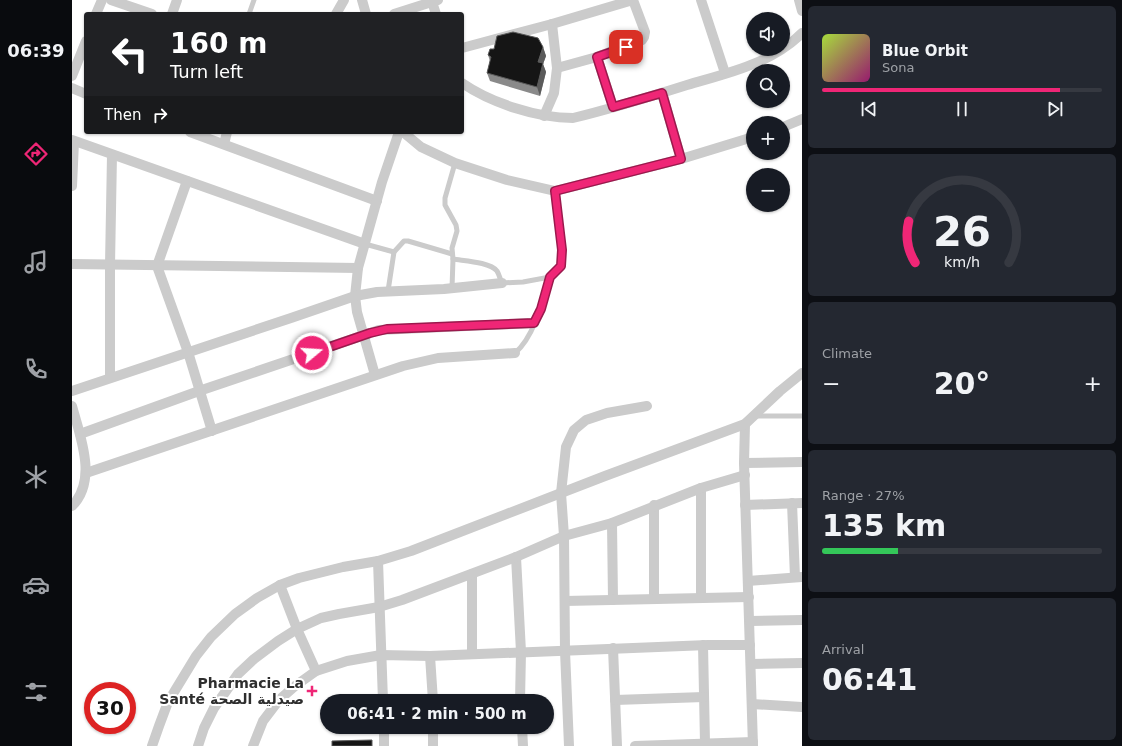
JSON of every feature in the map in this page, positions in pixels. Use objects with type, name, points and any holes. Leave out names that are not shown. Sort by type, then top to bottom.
[{"type":"street","points":[[97,12],[102,0]]},
{"type":"street","points":[[111,0],[146,12]]},
{"type":"street","points":[[173,12],[177,0]]},
{"type":"street","points":[[337,12],[344,0]]},
{"type":"street","points":[[362,0],[365,12]]},
{"type":"street","points":[[464,47],[552,24],[633,0],[644,32],[644,37],[642,40],[597,57],[557,68]]},
{"type":"street","points":[[701,0],[725,73]]},
{"type":"street","points":[[799,0],[802,11]]},
{"type":"street","points":[[400,12],[435,1],[436,12]]},
{"type":"street","points":[[544,116],[554,93],[557,68],[552,24]]},
{"type":"street","points":[[464,84],[473,91],[499,102],[544,116],[572,118],[662,93],[760,62],[779,52],[802,33]]},
{"type":"street","points":[[72,76],[84,47]]},
{"type":"street","points":[[597,57],[613,107]]},
{"type":"street","points":[[72,88],[84,93]]},
{"type":"street","points":[[662,93],[681,159]]},
{"type":"street","points":[[790,124],[802,119]]},
{"type":"street","points":[[196,134],[377,201]]},
{"type":"street","points":[[224,144],[227,134]]},
{"type":"street","points":[[375,375],[363,336],[355,296],[358,268],[398,134]]},
{"type":"street","points":[[405,134],[421,147],[455,163],[507,180],[555,191],[681,159],[746,139]]},
{"type":"street","points":[[72,186],[73,141],[365,244]]},
{"type":"street","points":[[110,378],[112,155]]},
{"type":"street","points":[[187,180],[157,266],[188,352],[212,432]]},
{"type":"street","points":[[72,264],[358,268]]},
{"type":"street","points":[[72,391],[355,296],[388,291],[452,288],[502,283]]},
{"type":"street","points":[[80,434],[379,330],[534,323]]},
{"type":"street","points":[[86,473],[212,432],[403,366],[438,358],[515,353]]},
{"type":"street","points":[[152,746],[168,702],[207,641],[235,614],[257,598],[280,585],[299,578],[323,571],[378,561],[411,551],[649,459],[746,424],[780,391],[802,373]]},
{"type":"street","points":[[72,406],[80,434],[86,473],[81,493],[72,506]]},
{"type":"street","points":[[569,746],[565,651],[564,536],[561,493],[566,447],[574,430],[586,420],[607,413],[647,406]]},
{"type":"street","points":[[636,746],[705,743],[753,744],[744,463],[746,424]]},
{"type":"street","points":[[744,463],[802,462]]},
{"type":"street","points":[[198,746],[204,728],[214,708],[238,674],[254,659],[297,629],[321,618],[379,607],[402,600],[516,557],[564,536],[612,523],[701,488],[745,475]]},
{"type":"street","points":[[701,488],[701,598]]},
{"type":"street","points":[[745,504],[797,503],[798,577],[748,581]]},
{"type":"street","points":[[654,506],[654,599]]},
{"type":"street","points":[[612,523],[613,600]]},
{"type":"street","points":[[516,557],[522,652],[520,694]]},
{"type":"street","points":[[378,561],[383,694]]},
{"type":"street","points":[[472,574],[472,654]]},
{"type":"street","points":[[280,585],[297,629],[316,671]]},
{"type":"street","points":[[565,601],[749,597]]},
{"type":"street","points":[[750,621],[802,620]]},
{"type":"street","points":[[703,645],[705,743]]},
{"type":"street","points":[[253,746],[263,721],[279,700],[316,671],[347,661],[381,655],[430,656],[613,648],[750,645]]},
{"type":"street","points":[[613,648],[616,746]]},
{"type":"street","points":[[430,656],[433,694]]},
{"type":"street","points":[[751,664],[802,663]]},
{"type":"street","points":[[615,700],[704,696]]},
{"type":"street","points":[[752,704],[802,707]]},
{"type":"street","points":[[384,734],[384,746]]},
{"type":"street","points":[[433,734],[434,746]]},
{"type":"street","points":[[522,734],[523,746]]},
{"type":"lane","points":[[250,12],[254,0]]},
{"type":"lane","points":[[452,288],[452,248],[457,231],[456,225],[446,205],[445,198],[455,163]]},
{"type":"lane","points":[[515,353],[522,347],[541,309],[550,277],[561,266],[562,250],[555,191]]},
{"type":"lane","points":[[388,291],[394,252],[404,240],[408,240],[453,256],[494,267],[498,272],[502,283],[523,282],[550,277]]},
{"type":"lane","points":[[365,244],[394,252]]},
{"type":"lane","points":[[754,416],[802,416]]},
{"type":"building","points":[[513,32],[538,38],[543,47],[538,62],[543,63],[537,87],[487,73],[491,57],[488,55],[490,49],[494,49],[497,36]]},
{"type":"building","points":[[372,740],[372,746],[332,746],[332,741]]},
{"type":"place","name":"Pharmacie La Santé صيدلية الصحة","points":[[312,691]]},
{"type":"route","points":[[312,353],[379,330],[534,323],[541,309],[550,277],[561,266],[562,250],[555,191],[681,159],[662,93],[613,107],[597,57],[626,47]]}]
